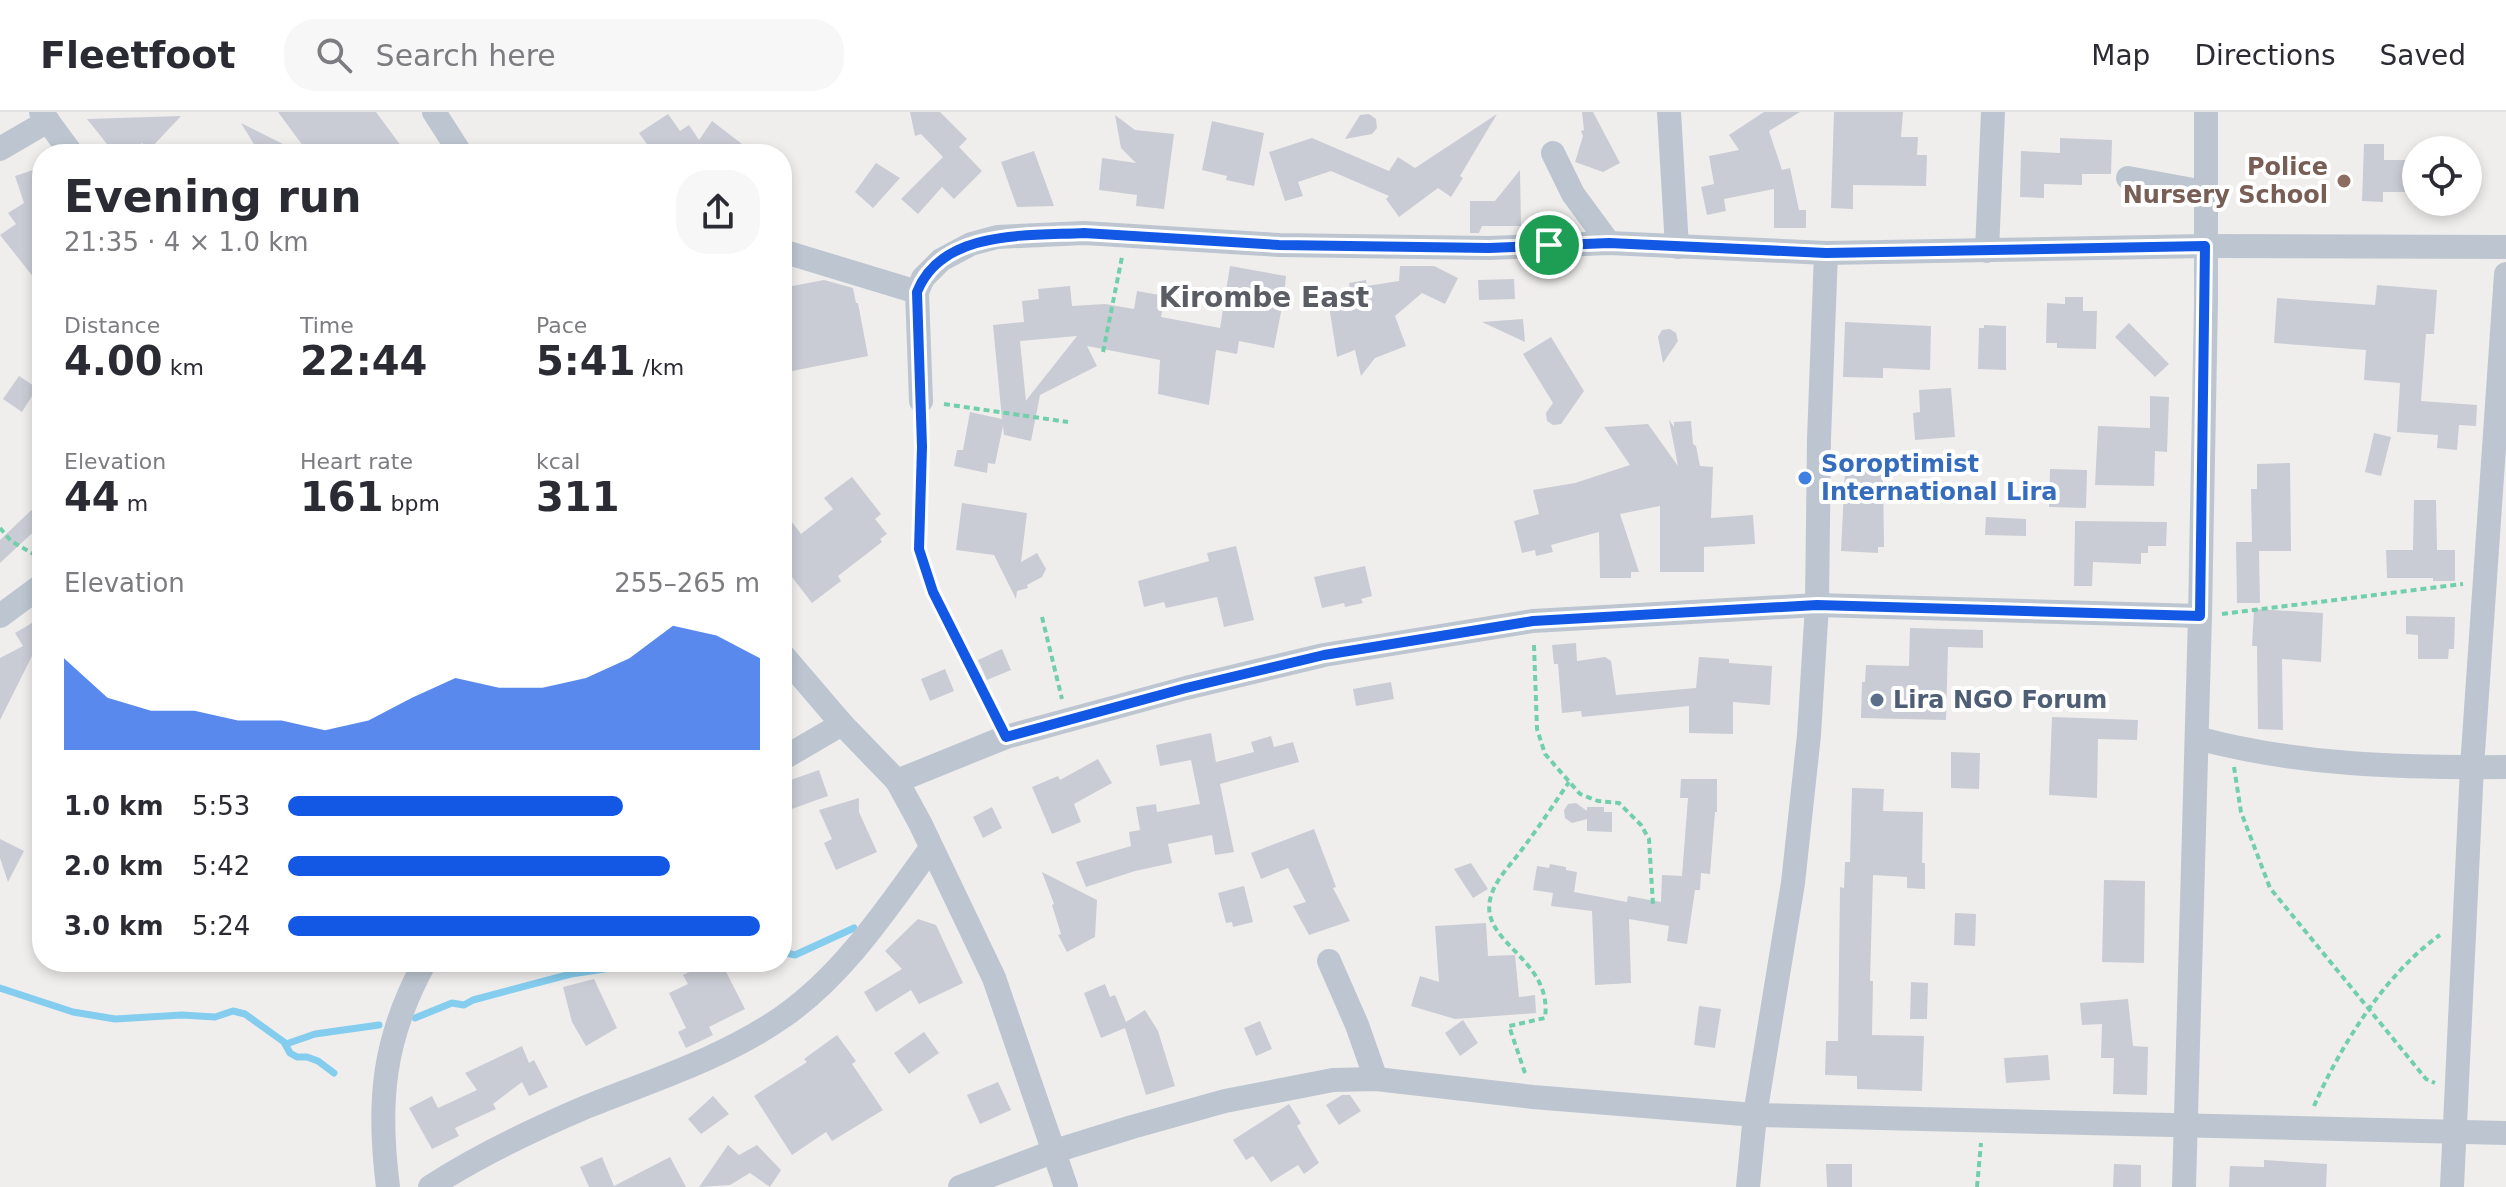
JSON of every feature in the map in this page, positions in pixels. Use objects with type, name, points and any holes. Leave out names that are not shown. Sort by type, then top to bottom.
[{"type":"street","points":[[434,112],[455,144]]},
{"type":"street","points":[[1669,112],[1677,247]]},
{"type":"street","points":[[1987,251],[1993,112]]},
{"type":"street","points":[[2184,1187],[2200,616],[2206,112]]},
{"type":"street","points":[[0,149],[45,117],[65,144]]},
{"type":"street","points":[[1553,153],[1573,194],[1609,243]]},
{"type":"street","points":[[2128,178],[2204,192]]},
{"type":"street","points":[[921,401],[917,292],[923,278],[941,260],[971,244],[997,237],[1084,233],[1279,245],[1489,248],[1609,243],[1826,253],[2205,246],[2506,247]]},
{"type":"street","points":[[1748,1187],[1755,1115],[1793,883],[1809,735],[1817,605],[1826,253]]},
{"type":"street","points":[[792,254],[917,292]]},
{"type":"street","points":[[2452,1187],[2472,767],[2506,274]]},
{"type":"street","points":[[0,616],[32,592]]},
{"type":"street","points":[[897,781],[1006,737],[1186,688],[1324,655],[1533,621],[1817,605],[2200,616]]},
{"type":"street","points":[[792,666],[897,781],[994,978],[1066,1187]]},
{"type":"street","points":[[792,753],[842,724]]},
{"type":"street","points":[[2197,738],[2274,756],[2321,761],[2506,767]]},
{"type":"street","points":[[430,1187],[519,1137],[731,1048],[785,1015],[834,972],[868,935],[931,848]]},
{"type":"street","points":[[1329,961],[1376,1079]]},
{"type":"street","points":[[388,1187],[383,1147],[384,1089],[391,1042],[420,972]]},
{"type":"street","points":[[960,1187],[1055,1151],[1225,1101],[1333,1080],[1376,1079],[1533,1097],[1755,1115],[2506,1133]]},
{"type":"path","points":[[1103,352],[1126,235]]},
{"type":"path","points":[[1006,737],[933,592],[919,549],[921,401],[1068,422]]},
{"type":"path","points":[[0,528],[11,541],[32,553]]},
{"type":"path","points":[[2200,616],[2485,581]]},
{"type":"path","points":[[1042,617],[1067,721]]},
{"type":"path","points":[[1533,621],[1537,729],[1545,754],[1580,794],[1598,801],[1619,803],[1641,825],[1649,839],[1653,905]]},
{"type":"path","points":[[2230,747],[2241,812],[2270,888],[2426,1079],[2456,1092]]},
{"type":"path","points":[[1533,1097],[1509,1026],[1545,1018],[1544,993],[1532,968],[1497,933],[1490,917],[1490,901],[1497,881],[1569,782]]},
{"type":"path","points":[[2303,1130],[2332,1066],[2369,1010],[2419,950],[2464,918]]},
{"type":"path","points":[[1977,1187],[1983,1121]]},
{"type":"building","points":[[278,112],[376,112],[400,144],[302,144]]},
{"type":"building","points":[[910,112],[940,112],[967,139],[959,147],[982,171],[954,199],[942,187],[918,214],[901,199],[943,157],[921,134],[915,136]]},
{"type":"building","points":[[1582,112],[1593,112],[1620,163],[1603,172],[1575,162],[1583,136],[1581,131],[1584,130]]},
{"type":"building","points":[[1764,112],[1800,112],[1769,131],[1782,170],[1790,168],[1799,210],[1806,210],[1806,228],[1774,228],[1774,189],[1724,199],[1726,211],[1707,215],[1701,187],[1714,184],[1709,156],[1739,150],[1729,135]]},
{"type":"building","points":[[1834,112],[1903,112],[1901,137],[1918,137],[1917,155],[1927,155],[1926,186],[1853,185],[1853,209],[1831,208]]},
{"type":"building","points":[[668,114],[680,131],[689,125],[699,140],[712,121],[742,144],[647,144],[639,133]]},
{"type":"building","points":[[1369,114],[1376,119],[1377,128],[1372,134],[1345,139],[1360,115]]},
{"type":"building","points":[[1497,114],[1451,197],[1438,188],[1399,217],[1386,199],[1389,196],[1331,171],[1298,182],[1303,196],[1285,201],[1269,152],[1312,138],[1389,171],[1398,157],[1415,168]]},
{"type":"building","points":[[1115,115],[1135,130],[1174,134],[1164,209],[1136,206],[1137,195],[1099,190],[1102,158],[1136,163],[1121,148]]},
{"type":"building","points":[[181,116],[155,144],[107,144],[87,119]]},
{"type":"building","points":[[1212,121],[1264,133],[1254,186],[1226,180],[1227,176],[1202,170]]},
{"type":"building","points":[[241,123],[283,144],[254,144]]},
{"type":"building","points":[[2060,138],[2112,140],[2111,174],[2082,174],[2082,185],[2044,184],[2044,198],[2020,197],[2021,151],[2060,153]]},
{"type":"building","points":[[2364,144],[2384,144],[2384,160],[2402,160],[2402,192],[2383,192],[2383,202],[2362,201]]},
{"type":"building","points":[[1034,151],[1054,206],[1017,207],[1001,162]]},
{"type":"building","points":[[876,163],[900,178],[873,208],[855,192]]},
{"type":"building","points":[[32,170],[32,275],[0,235],[16,224],[8,213],[24,203],[15,176]]},
{"type":"building","points":[[1520,170],[1521,226],[1482,226],[1479,233],[1470,233],[1470,201],[1495,201]]},
{"type":"building","points":[[1230,266],[1286,276],[1274,348],[1239,341],[1237,354],[1216,350],[1209,405],[1158,394],[1160,360],[1087,346],[1097,366],[1040,395],[1031,441],[1004,435],[1003,426],[995,464],[988,463],[987,473],[954,466],[957,450],[963,450],[970,412],[1002,419],[993,325],[1024,322],[1022,301],[1039,299],[1038,289],[1070,286],[1072,306],[1105,304],[1134,309],[1137,291],[1165,296],[1161,317],[1220,328]],"holes":[[[1077,336],[1026,401],[1020,341]]]},
{"type":"building","points":[[1400,266],[1434,266],[1458,278],[1445,304],[1422,293],[1395,316],[1406,346],[1375,358],[1361,376],[1355,350],[1337,357],[1327,293],[1350,289],[1349,283],[1366,280],[1367,286],[1399,281]]},
{"type":"building","points":[[1514,279],[1515,299],[1479,300],[1478,280]]},
{"type":"building","points":[[824,280],[853,288],[868,356],[792,371],[792,286]]},
{"type":"building","points":[[2377,285],[2437,290],[2434,334],[2426,334],[2421,401],[2477,405],[2476,426],[2459,425],[2457,450],[2437,448],[2438,435],[2397,432],[2400,383],[2364,380],[2366,350],[2274,343],[2277,298],[2375,305]]},
{"type":"building","points":[[2065,297],[2083,297],[2083,311],[2097,311],[2096,349],[2057,348],[2057,343],[2046,343],[2047,303],[2065,304]]},
{"type":"building","points":[[1523,319],[1525,342],[1482,322]]},
{"type":"building","points":[[1845,322],[1931,326],[1930,370],[1883,368],[1883,378],[1843,377]]},
{"type":"building","points":[[2129,323],[2169,364],[2155,377],[2115,337]]},
{"type":"building","points":[[1984,325],[2006,326],[2006,370],[1978,369],[1979,328],[1984,328]]},
{"type":"building","points":[[1670,329],[1676,333],[1678,341],[1663,363],[1658,337],[1662,330]]},
{"type":"building","points":[[1551,337],[1584,391],[1561,424],[1553,425],[1547,421],[1546,413],[1553,403],[1523,354]]},
{"type":"building","points":[[19,376],[32,385],[32,396],[22,412],[3,399]]},
{"type":"building","points":[[1951,388],[1955,437],[1915,440],[1913,413],[1920,412],[1919,390]]},
{"type":"building","points":[[2150,396],[2169,397],[2167,452],[2155,451],[2154,486],[2095,485],[2098,426],[2150,428]]},
{"type":"building","points":[[1669,420],[1674,427],[1674,422],[1691,421],[1693,444],[1700,466],[1713,467],[1711,518],[1753,515],[1755,544],[1704,547],[1704,572],[1660,572],[1660,506],[1620,514],[1639,572],[1631,572],[1631,578],[1600,578],[1599,532],[1551,545],[1553,552],[1536,556],[1535,550],[1522,553],[1514,521],[1539,514],[1533,490],[1575,483],[1630,465],[1604,427],[1648,424],[1678,466]]},
{"type":"building","points":[[2374,433],[2391,437],[2381,476],[2365,472]]},
{"type":"building","points":[[2290,463],[2291,551],[2259,551],[2260,603],[2237,603],[2236,542],[2252,542],[2251,489],[2257,489],[2257,464]]},
{"type":"building","points":[[2050,469],[2087,470],[2086,508],[2049,507]]},
{"type":"building","points":[[1845,470],[1883,471],[1884,547],[1878,547],[1878,553],[1841,551]]},
{"type":"building","points":[[852,477],[881,514],[875,519],[887,534],[880,539],[882,542],[838,576],[841,581],[812,603],[792,577],[792,522],[801,534],[833,509],[824,498]]},
{"type":"building","points":[[2414,500],[2436,500],[2437,550],[2455,550],[2455,581],[2387,578],[2386,550],[2413,550]]},
{"type":"building","points":[[962,503],[1027,513],[1021,562],[1037,553],[1046,569],[1042,577],[1027,585],[1028,588],[1017,591],[1016,599],[994,555],[956,550]]},
{"type":"building","points":[[32,510],[32,533],[0,563],[0,540]]},
{"type":"building","points":[[1986,517],[2026,519],[2026,536],[1985,535]]},
{"type":"building","points":[[2075,521],[2167,522],[2166,546],[2148,546],[2148,553],[2141,553],[2141,564],[2093,562],[2092,586],[2074,586]]},
{"type":"building","points":[[1236,546],[1254,620],[1224,627],[1217,597],[1166,608],[1164,602],[1144,607],[1138,581],[1209,561],[1207,553]]},
{"type":"building","points":[[1365,566],[1372,596],[1361,599],[1363,603],[1322,608],[1314,577]]},
{"type":"building","points":[[2254,609],[2323,613],[2321,662],[2282,659],[2283,730],[2258,729],[2257,646],[2252,646]]},
{"type":"building","points":[[2406,616],[2455,617],[2454,649],[2449,649],[2448,659],[2418,659],[2418,635],[2406,634]]},
{"type":"building","points":[[32,623],[32,656],[0,720],[0,658],[23,646],[15,633]]},
{"type":"building","points":[[1910,628],[1983,630],[1983,648],[1948,647],[1946,720],[1861,718],[1866,665],[1909,666]]},
{"type":"building","points":[[1576,643],[1577,661],[1605,657],[1611,661],[1616,695],[1696,688],[1699,657],[1772,666],[1770,705],[1733,702],[1733,734],[1689,733],[1689,706],[1582,717],[1581,711],[1562,713],[1558,664],[1554,664],[1552,645]]},
{"type":"building","points":[[1002,649],[1011,670],[987,680],[978,660]]},
{"type":"building","points":[[945,669],[954,691],[930,701],[921,679]]},
{"type":"building","points":[[1391,682],[1394,699],[1356,706],[1353,689]]},
{"type":"building","points":[[2052,717],[2138,720],[2137,740],[2098,739],[2097,798],[2049,795]]},
{"type":"building","points":[[1211,733],[1216,762],[1254,752],[1251,742],[1271,736],[1274,747],[1293,742],[1299,762],[1220,784],[1234,852],[1215,855],[1212,835],[1168,844],[1172,863],[1086,887],[1076,862],[1131,846],[1129,832],[1140,830],[1136,807],[1156,804],[1157,812],[1200,804],[1191,760],[1160,766],[1156,745]]},
{"type":"building","points":[[1951,752],[1980,753],[1979,789],[1951,788]]},
{"type":"building","points":[[1098,759],[1112,783],[1074,804],[1081,822],[1052,834],[1032,787],[1058,776],[1060,780]]},
{"type":"building","points":[[819,770],[828,796],[792,809],[792,779]]},
{"type":"building","points":[[1681,779],[1717,779],[1717,812],[1710,874],[1701,873],[1700,890],[1695,890],[1687,944],[1667,941],[1669,926],[1629,919],[1631,983],[1595,985],[1592,911],[1551,906],[1553,893],[1533,890],[1537,866],[1549,868],[1550,864],[1577,872],[1574,892],[1627,902],[1628,896],[1661,902],[1662,875],[1682,876],[1688,798],[1680,798]]},
{"type":"building","points":[[1852,788],[1884,789],[1883,811],[1923,812],[1925,889],[1907,888],[1907,877],[1873,875],[1870,981],[1873,981],[1872,1035],[1924,1036],[1922,1091],[1857,1089],[1857,1076],[1825,1075],[1826,1041],[1838,1041],[1840,887],[1844,888],[1845,862],[1850,862]]},
{"type":"building","points":[[859,798],[859,812],[877,852],[836,870],[824,843],[832,839],[819,810]]},
{"type":"building","points":[[1576,803],[1587,811],[1587,807],[1604,807],[1604,812],[1612,812],[1612,832],[1587,831],[1587,819],[1572,823],[1565,818],[1564,810],[1568,804]]},
{"type":"building","points":[[992,807],[1002,828],[983,838],[973,817]]},
{"type":"building","points":[[1314,829],[1336,887],[1333,888],[1350,921],[1309,935],[1293,906],[1306,902],[1288,868],[1261,879],[1251,853]]},
{"type":"building","points":[[0,839],[24,851],[8,882],[0,858]]},
{"type":"building","points":[[1471,863],[1488,889],[1473,898],[1454,869]]},
{"type":"building","points":[[1042,872],[1097,900],[1095,937],[1067,952],[1058,935],[1061,934],[1054,904]]},
{"type":"building","points":[[2104,880],[2145,881],[2144,963],[2102,962]]},
{"type":"building","points":[[1244,886],[1253,922],[1233,927],[1232,922],[1226,923],[1218,893]]},
{"type":"building","points":[[1955,913],[1976,914],[1975,946],[1954,945]]},
{"type":"building","points":[[918,919],[936,925],[963,983],[919,1004],[911,990],[876,1012],[864,992],[902,969],[885,951]]},
{"type":"building","points":[[1486,923],[1488,956],[1515,955],[1519,997],[1535,995],[1536,1013],[1455,1019],[1411,1006],[1420,976],[1439,982],[1435,926]]},
{"type":"building","points":[[689,972],[726,972],[745,1009],[709,1027],[713,1035],[686,1048],[678,1032],[686,1028],[669,993],[688,984],[683,975]]},
{"type":"building","points":[[594,979],[617,1028],[586,1046],[572,1022],[563,987]]},
{"type":"building","points":[[1911,982],[1928,983],[1927,1019],[1910,1019]]},
{"type":"building","points":[[1105,984],[1110,997],[1115,995],[1126,1022],[1145,1010],[1158,1031],[1175,1086],[1146,1095],[1125,1028],[1101,1038],[1084,993]]},
{"type":"building","points":[[2128,999],[2133,1046],[2148,1047],[2147,1095],[2113,1094],[2114,1058],[2101,1058],[2102,1024],[2082,1025],[2080,1003]]},
{"type":"building","points":[[1699,1006],[1721,1009],[1715,1048],[1694,1045]]},
{"type":"building","points":[[1463,1020],[1478,1043],[1460,1056],[1445,1033]]},
{"type":"building","points":[[1260,1021],[1272,1049],[1256,1056],[1244,1028]]},
{"type":"building","points":[[924,1032],[939,1053],[909,1074],[894,1053]]},
{"type":"building","points":[[837,1035],[856,1061],[852,1064],[883,1110],[832,1141],[826,1132],[792,1155],[754,1096],[807,1062],[804,1059]]},
{"type":"building","points":[[522,1046],[529,1063],[534,1060],[548,1087],[529,1096],[522,1082],[493,1104],[496,1109],[455,1128],[459,1136],[432,1149],[409,1108],[432,1096],[438,1108],[477,1090],[465,1073]]},
{"type":"building","points":[[2048,1055],[2050,1080],[2006,1083],[2004,1058]]},
{"type":"building","points":[[998,1082],[1011,1110],[980,1124],[967,1095]]},
{"type":"building","points":[[1342,1095],[1350,1095],[1361,1111],[1339,1125],[1326,1105]]},
{"type":"building","points":[[713,1096],[729,1114],[701,1134],[688,1119]]},
{"type":"building","points":[[1289,1104],[1301,1123],[1297,1126],[1319,1163],[1304,1174],[1298,1165],[1271,1182],[1253,1156],[1246,1160],[1233,1140]]},
{"type":"building","points":[[728,1145],[739,1155],[757,1145],[781,1170],[770,1187],[750,1173],[730,1185],[699,1187]]},
{"type":"building","points":[[602,1157],[614,1186],[670,1157],[686,1187],[589,1187],[580,1167]]},
{"type":"building","points":[[2264,1160],[2327,1164],[2326,1187],[2229,1187],[2230,1166],[2264,1167]]},
{"type":"building","points":[[1826,1164],[1852,1164],[1852,1187],[1827,1187]]},
{"type":"building","points":[[2114,1164],[2141,1165],[2141,1187],[2113,1187]]},
{"type":"waterway","points":[[792,954],[854,928]]},
{"type":"waterway","points":[[415,1018],[452,1003],[464,1005],[473,1000],[584,972]]},
{"type":"waterway","points":[[0,988],[73,1012],[115,1019],[182,1015],[215,1017],[233,1011],[245,1014],[284,1042],[290,1053],[318,1061],[334,1073]]},
{"type":"waterway","points":[[286,1044],[315,1034],[379,1025]]},
{"type":"place","name":"Police Nursery School","points":[[2344,181]]},
{"type":"place","name":"Soroptimist International Lira","points":[[1805,478]]},
{"type":"place","name":"Lira NGO Forum","points":[[1877,700]]},
{"type":"district","name":"Kirombe East","points":[[1264,297]]},
{"type":"route","points":[[1084,233],[1279,245],[1489,248],[1549,245],[1609,243],[1826,253],[2205,246],[2200,616],[1817,605],[1533,621],[1324,655],[1186,688],[1006,737],[933,592],[919,549],[922,447],[917,292],[923,278],[941,260],[971,244],[997,237],[1084,233]]}]
